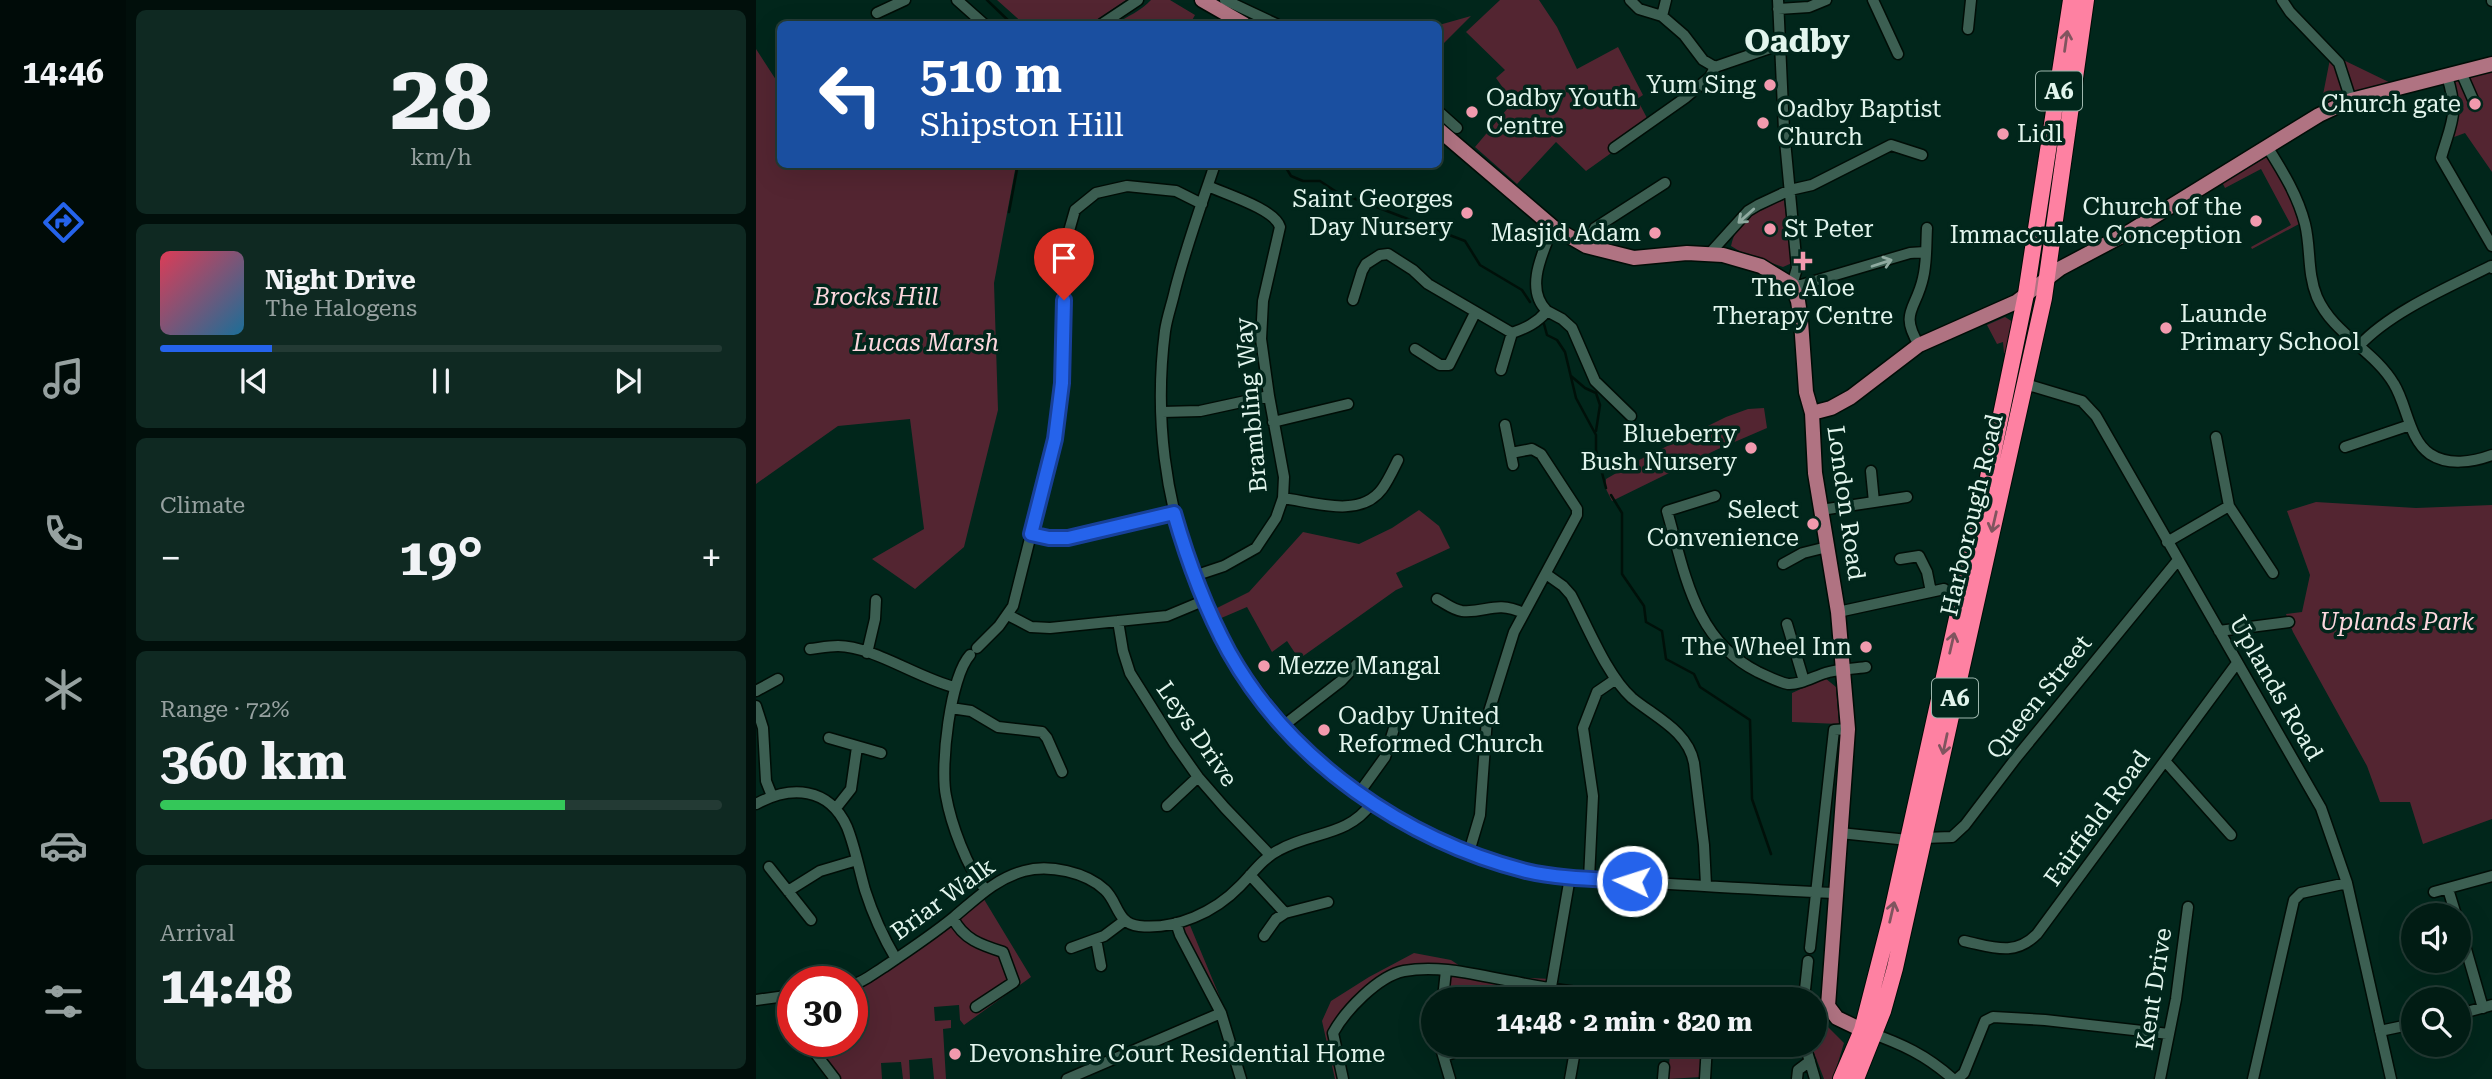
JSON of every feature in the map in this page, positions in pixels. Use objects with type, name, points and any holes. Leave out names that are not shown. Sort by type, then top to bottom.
[{"type":"highway","name":"A6","points":[[2037,286],[2038,191],[2071,0]]},
{"type":"highway","name":"A6","points":[[1986,487],[2000,446],[2037,286],[2060,164],[2066,155],[2086,0]]},
{"type":"highway","points":[[2038,191],[2045,192],[2049,189],[2063,129],[2072,104]]},
{"type":"highway","name":"Harborough Road","points":[[1868,1032],[1883,1012],[1904,926],[1916,839],[1986,487],[2016,379]]},
{"type":"highway","name":"Harborough Road","points":[[1868,1032],[1890,921],[1916,839],[2016,379]]},
{"type":"highway","name":"A6","points":[[1841,1079],[1851,1051],[1862,1049],[1868,1032]]},
{"type":"highway","name":"A6","points":[[1856,1079],[1868,1032]]},
{"type":"main road","points":[[1202,0],[1239,21]]},
{"type":"main road","points":[[1812,413],[1846,401],[1919,345],[2016,302],[2061,268],[2118,238],[2319,115],[2351,100],[2492,64]]},
{"type":"main road","points":[[1442,132],[1553,227],[1586,246],[1634,258],[1677,253],[1710,253],[1737,258],[1761,266],[1792,285]]},
{"type":"main road","name":"London Road","points":[[1792,285],[1798,301],[1806,392],[1812,413],[1812,449],[1838,612],[1847,729],[1835,893],[1824,987]]},
{"type":"main road","name":"London Road","points":[[1827,1012],[1868,1032]]},
{"type":"street","points":[[877,13],[905,0]]},
{"type":"street","points":[[957,0],[981,21]]},
{"type":"street","points":[[1106,21],[1138,0]]},
{"type":"street","points":[[1225,0],[1270,21]]},
{"type":"street","points":[[1630,0],[1639,9],[1662,16],[1684,35],[1703,60],[1716,67]]},
{"type":"street","points":[[1662,16],[1666,0]]},
{"type":"street","points":[[1826,0],[1809,7],[1778,5],[1784,130],[1797,268],[1792,285],[1872,266],[1910,253],[1926,252]]},
{"type":"street","points":[[1887,0],[1874,3],[1898,54]]},
{"type":"street","points":[[1968,29],[1970,0]]},
{"type":"street","points":[[2282,0],[2290,12],[2339,63],[2351,100]]},
{"type":"street","points":[[1614,148],[1685,98],[1710,78],[1716,67],[1779,45]]},
{"type":"street","points":[[2454,74],[2475,104]]},
{"type":"street","points":[[2454,74],[2454,119],[2441,158],[2492,246]]},
{"type":"street","points":[[1442,115],[1457,128]]},
{"type":"street","points":[[1710,253],[1748,211],[1790,190],[1812,185],[1891,145],[1922,155]]},
{"type":"street","points":[[2268,148],[2298,202],[2305,225],[2309,270],[2317,297],[2333,323],[2378,363],[2394,384],[2418,440],[2429,454],[2447,461],[2476,461],[2492,455]]},
{"type":"street","points":[[1214,168],[1183,258],[1165,330],[1162,412],[1167,476],[1174,513],[1203,601],[1230,654],[1283,726],[1359,793],[1414,829],[1469,852],[1528,871],[1589,879],[1835,893]]},
{"type":"street","points":[[1586,246],[1595,228],[1665,183]]},
{"type":"street","points":[[985,889],[965,852],[945,793],[951,708],[954,687],[964,661],[1008,615],[1016,597],[1055,439],[1062,383],[1065,245],[1075,210],[1096,193],[1127,186],[1176,191],[1202,204]]},
{"type":"street","name":"Brambling Way","points":[[1194,576],[1235,561],[1256,548],[1276,517],[1283,498],[1284,477],[1263,362],[1261,318],[1280,227],[1273,216],[1208,186]]},
{"type":"street","points":[[1553,227],[1535,287],[1539,301],[1547,311],[1572,328],[1595,381],[1631,416]]},
{"type":"street","points":[[1919,345],[1910,329],[1909,318],[1923,277],[1927,229]]},
{"type":"street","points":[[1353,300],[1366,264],[1380,255],[1388,254],[1413,270],[1428,284],[1512,333]]},
{"type":"street","points":[[2359,346],[2373,331],[2396,317],[2450,286],[2491,266],[2492,268]]},
{"type":"street","points":[[1501,370],[1512,333],[1535,323],[1547,311]]},
{"type":"street","points":[[1415,349],[1440,365],[1450,365],[1475,313]]},
{"type":"street","name":"Uplands Road","points":[[2016,379],[2065,394],[2087,404],[2321,808],[2347,883],[2391,1079]]},
{"type":"street","points":[[1162,412],[1200,411],[1269,396]]},
{"type":"street","points":[[1273,422],[1348,404]]},
{"type":"street","points":[[1469,852],[1480,815],[1487,718],[1514,632],[1577,515],[1577,509],[1541,454],[1532,449],[1512,459],[1505,425]]},
{"type":"street","points":[[2345,446],[2410,425]]},
{"type":"street","points":[[2216,437],[2229,506],[2273,573]]},
{"type":"street","points":[[1283,498],[1338,507],[1366,502],[1382,489],[1398,460]]},
{"type":"street","points":[[1871,471],[1874,502]]},
{"type":"street","points":[[1715,496],[1667,511],[1699,613],[1721,645],[1750,668],[1788,684],[1827,673],[1866,667]]},
{"type":"street","points":[[1821,510],[1907,497]]},
{"type":"street","points":[[2167,542],[2229,506]]},
{"type":"street","points":[[1031,534],[1068,538],[1174,513]]},
{"type":"street","points":[[1783,564],[1802,553],[1827,547]]},
{"type":"street","points":[[1900,559],[1919,556],[1927,572],[1931,592]]},
{"type":"street","name":"Queen Street","points":[[1840,833],[1916,839],[1952,837],[1965,825],[2015,758],[2178,560]]},
{"type":"street","points":[[1546,574],[1571,595],[1616,679],[1631,697],[1670,726],[1691,751],[1706,885]]},
{"type":"street","points":[[1838,612],[1944,589]]},
{"type":"street","points":[[1437,598],[1460,611],[1509,606],[1524,612]]},
{"type":"street","points":[[867,653],[875,619],[876,600]]},
{"type":"street","points":[[1008,615],[1021,624],[1040,629],[1167,616],[1203,601]]},
{"type":"street","name":"Leys Drive","points":[[1118,621],[1126,663],[1136,683],[1198,777],[1270,855]]},
{"type":"street","points":[[2219,631],[2289,622]]},
{"type":"street","points":[[1787,624],[1804,681]]},
{"type":"street","points":[[810,649],[839,646],[867,653],[939,684],[954,687]]},
{"type":"street","points":[[1283,726],[1341,681],[1359,663]]},
{"type":"street","name":"Fairfield Road","points":[[1964,941],[2006,949],[2020,947],[2029,942],[2237,663]]},
{"type":"street","points":[[756,691],[778,679]]},
{"type":"street","points":[[1589,879],[1593,796],[1583,728],[1597,692],[1616,679]]},
{"type":"street","points":[[756,706],[763,728],[766,781],[772,796]]},
{"type":"street","points":[[951,708],[971,712],[998,727],[1042,732],[1062,772]]},
{"type":"street","points":[[1359,793],[1385,757],[1396,722]]},
{"type":"street","points":[[1810,948],[1834,730],[1847,729]]},
{"type":"street","points":[[829,738],[881,753]]},
{"type":"street","points":[[836,808],[851,789],[857,747]]},
{"type":"street","points":[[2165,761],[2231,835]]},
{"type":"street","points":[[1167,806],[1198,777]]},
{"type":"street","points":[[756,804],[794,790],[813,794],[836,808],[847,827],[878,928],[896,959]]},
{"type":"street","points":[[1071,948],[1096,940],[1124,921],[1139,926],[1176,923],[1216,907],[1270,855],[1300,841],[1350,825],[1361,817],[1372,803]]},
{"type":"street","points":[[788,891],[820,871],[857,860]]},
{"type":"street","points":[[769,867],[811,920]]},
{"type":"street","name":"Briar Walk","points":[[868,976],[953,918],[985,889],[1026,870],[1045,868],[1064,871],[1095,882],[1106,890],[1124,921]]},
{"type":"street","points":[[1250,875],[1285,913]]},
{"type":"street","points":[[2434,892],[2492,876]]},
{"type":"street","points":[[1343,1079],[1333,1033],[1341,1019],[1373,988],[1401,971],[1446,970],[1551,987],[1570,877]]},
{"type":"street","points":[[2253,1079],[2294,900],[2301,893],[2347,883]]},
{"type":"street","points":[[2448,889],[2452,903]]},
{"type":"street","points":[[1264,936],[1276,919],[1285,913],[1328,902]]},
{"type":"street","name":"Kent Drive","points":[[2161,1079],[2176,999],[2188,906]]},
{"type":"street","points":[[953,918],[959,931],[979,944],[1003,952],[1014,982],[976,1007]]},
{"type":"street","points":[[1176,923],[1221,1013],[1241,1079]]},
{"type":"street","points":[[1096,940],[1101,966]]},
{"type":"street","points":[[2471,960],[2487,1007]]},
{"type":"street","points":[[1805,987],[1808,961]]},
{"type":"street","points":[[1444,987],[1446,970]]},
{"type":"street","points":[[1517,987],[1518,983]]},
{"type":"street","points":[[756,999],[777,997]]},
{"type":"street","points":[[1068,1079],[1221,1013]]},
{"type":"street","points":[[1868,1032],[1901,1044],[1932,1060],[1955,1079],[1964,1073],[1985,1021],[1993,1017],[2169,1034]]},
{"type":"street","points":[[2380,1031],[2401,1027]]},
{"type":"street","points":[[818,1057],[835,1079]]},
{"type":"street","points":[[1444,1057],[1450,1079]]},
{"type":"street","points":[[1570,1079],[1574,1057]]},
{"type":"street","points":[[1704,1079],[1706,1057]]},
{"type":"street","points":[[1809,1057],[1815,1079]]},
{"type":"street","points":[[1797,1079],[1798,1070],[1810,1060]]},
{"type":"street","points":[[1663,1079],[1664,1067]]},
{"type":"green space","points":[[997,0],[1126,0],[1094,21],[1021,21]]},
{"type":"green space","points":[[1151,0],[1170,0],[1195,15],[1192,21],[1120,21]]},
{"type":"green space","points":[[1500,0],[1539,0],[1557,27],[1577,69],[1618,47],[1643,95],[1637,99],[1647,118],[1611,145],[1614,151],[1586,171],[1556,142],[1517,184],[1475,147],[1513,102],[1496,78],[1505,70],[1466,32]]},
{"type":"green space","points":[[1471,16],[1442,45],[1442,24]]},
{"type":"green space","name":"Brocks Hill","points":[[756,49],[777,81],[777,168],[1015,168],[994,283],[998,410],[964,547],[915,589],[872,559],[924,529],[910,419],[838,426],[756,484]]},
{"type":"green space","points":[[2331,54],[2399,87],[2319,115]]},
{"type":"green space","points":[[2492,64],[2492,172],[2465,133],[2446,140],[2454,119],[2447,76]]},
{"type":"green space","points":[[2267,157],[2288,190],[2299,224],[2252,249],[2251,247],[2291,225],[2261,169],[2225,188],[2222,182]]},
{"type":"green space","points":[[1784,200],[1792,263],[1783,267],[1731,246],[1738,228],[1744,222],[1758,211]]},
{"type":"green space","points":[[2005,317],[2013,322],[2007,354],[2004,353],[2003,342],[1997,344],[1987,325]]},
{"type":"green space","points":[[1764,408],[1767,428],[1612,501],[1605,487],[1606,479],[1726,417],[1748,409]]},
{"type":"green space","name":"Uplands Park","points":[[2316,502],[2416,508],[2492,505],[2492,819],[2423,844],[2410,802],[2380,802],[2367,766],[2293,632],[2286,614],[2302,612],[2310,575],[2287,511]]},
{"type":"green space","points":[[1419,510],[1439,526],[1450,548],[1396,573],[1403,587],[1299,659],[1287,641],[1272,652],[1247,607],[1219,619],[1215,609],[1249,592],[1303,532],[1359,544],[1392,528]]},
{"type":"green space","points":[[1825,678],[1836,687],[1839,724],[1792,722],[1792,693]]},
{"type":"green space","points":[[982,896],[1031,977],[964,1025],[960,1020],[959,1005],[934,1007],[935,1021],[951,1020],[951,1028],[943,1029],[946,1079],[934,1079],[932,1058],[909,1060],[910,1079],[903,1079],[901,1062],[881,1063],[882,1079],[835,1079],[818,1057],[868,1057],[868,974]]},
{"type":"green space","points":[[1176,923],[1189,923],[1229,1019],[1247,1079],[1241,1079],[1238,1066]]},
{"type":"green space","points":[[1414,953],[1451,960],[1463,968],[1506,977],[1552,979],[1551,987],[1518,983],[1517,987],[1444,987],[1446,970],[1401,971],[1372,988],[1333,1033],[1344,1079],[1335,1079],[1322,1021],[1331,1001]]},
{"type":"green space","points":[[1827,1026],[1844,1043],[1833,1079],[1824,1079],[1816,1057],[1827,1057]]},
{"type":"green space","points":[[1670,1057],[1702,1057],[1701,1077],[1668,1079]]},
{"type":"waterway","points":[[987,0],[1009,21]]},
{"type":"waterway","points":[[1009,212],[1017,168]]},
{"type":"waterway","points":[[1286,168],[1291,176],[1303,181],[1320,181],[1335,191],[1465,241],[1480,265],[1522,290],[1530,302]]},
{"type":"waterway","points":[[1544,324],[1547,335],[1557,340],[1565,352],[1576,398],[1596,435],[1596,450],[1606,488]]},
{"type":"waterway","points":[[1571,376],[1596,393],[1600,405],[1596,431]]},
{"type":"waterway","points":[[1611,495],[1622,513],[1622,574],[1644,606],[1646,622],[1662,631],[1666,659],[1694,674],[1700,687],[1750,720],[1752,799],[1771,854]]},
{"type":"place","name":"Yum Sing","points":[[1770,85]]},
{"type":"place","name":"Church gate","points":[[2475,104]]},
{"type":"place","name":"Oadby Youth Centre","points":[[1472,112]]},
{"type":"place","name":"Oadby Baptist Church","points":[[1763,123]]},
{"type":"place","name":"Lidl","points":[[2003,134]]},
{"type":"place","name":"Saint Georges Day Nursery","points":[[1467,213]]},
{"type":"place","name":"Church of the Immacculate Conception","points":[[2256,221]]},
{"type":"place","name":"St Peter","points":[[1770,229]]},
{"type":"place","name":"Masjid Adam","points":[[1655,233]]},
{"type":"place","name":"The Aloe Therapy Centre","points":[[1803,261]]},
{"type":"place","name":"Launde Primary School","points":[[2166,328]]},
{"type":"place","name":"Blueberry Bush Nursery","points":[[1751,448]]},
{"type":"place","name":"Select Convenience","points":[[1813,524]]},
{"type":"place","name":"The Wheel Inn","points":[[1866,647]]},
{"type":"place","name":"Mezze Mangal","points":[[1264,666]]},
{"type":"place","name":"Oadby United Reformed Church","points":[[1324,730]]},
{"type":"place","name":"Devonshire Court Residential Home","points":[[955,1054]]},
{"type":"district","name":"Oadby","points":[[1797,41]]},
{"type":"route","points":[[1064,300],[1062,383],[1055,439],[1031,534],[1068,538],[1174,513],[1203,601],[1230,654],[1283,726],[1359,793],[1399,821],[1469,852],[1528,871],[1589,879],[1632,881]]},
{"type":"park label","name":"Lucas Marsh","points":[[926,343]]}]
